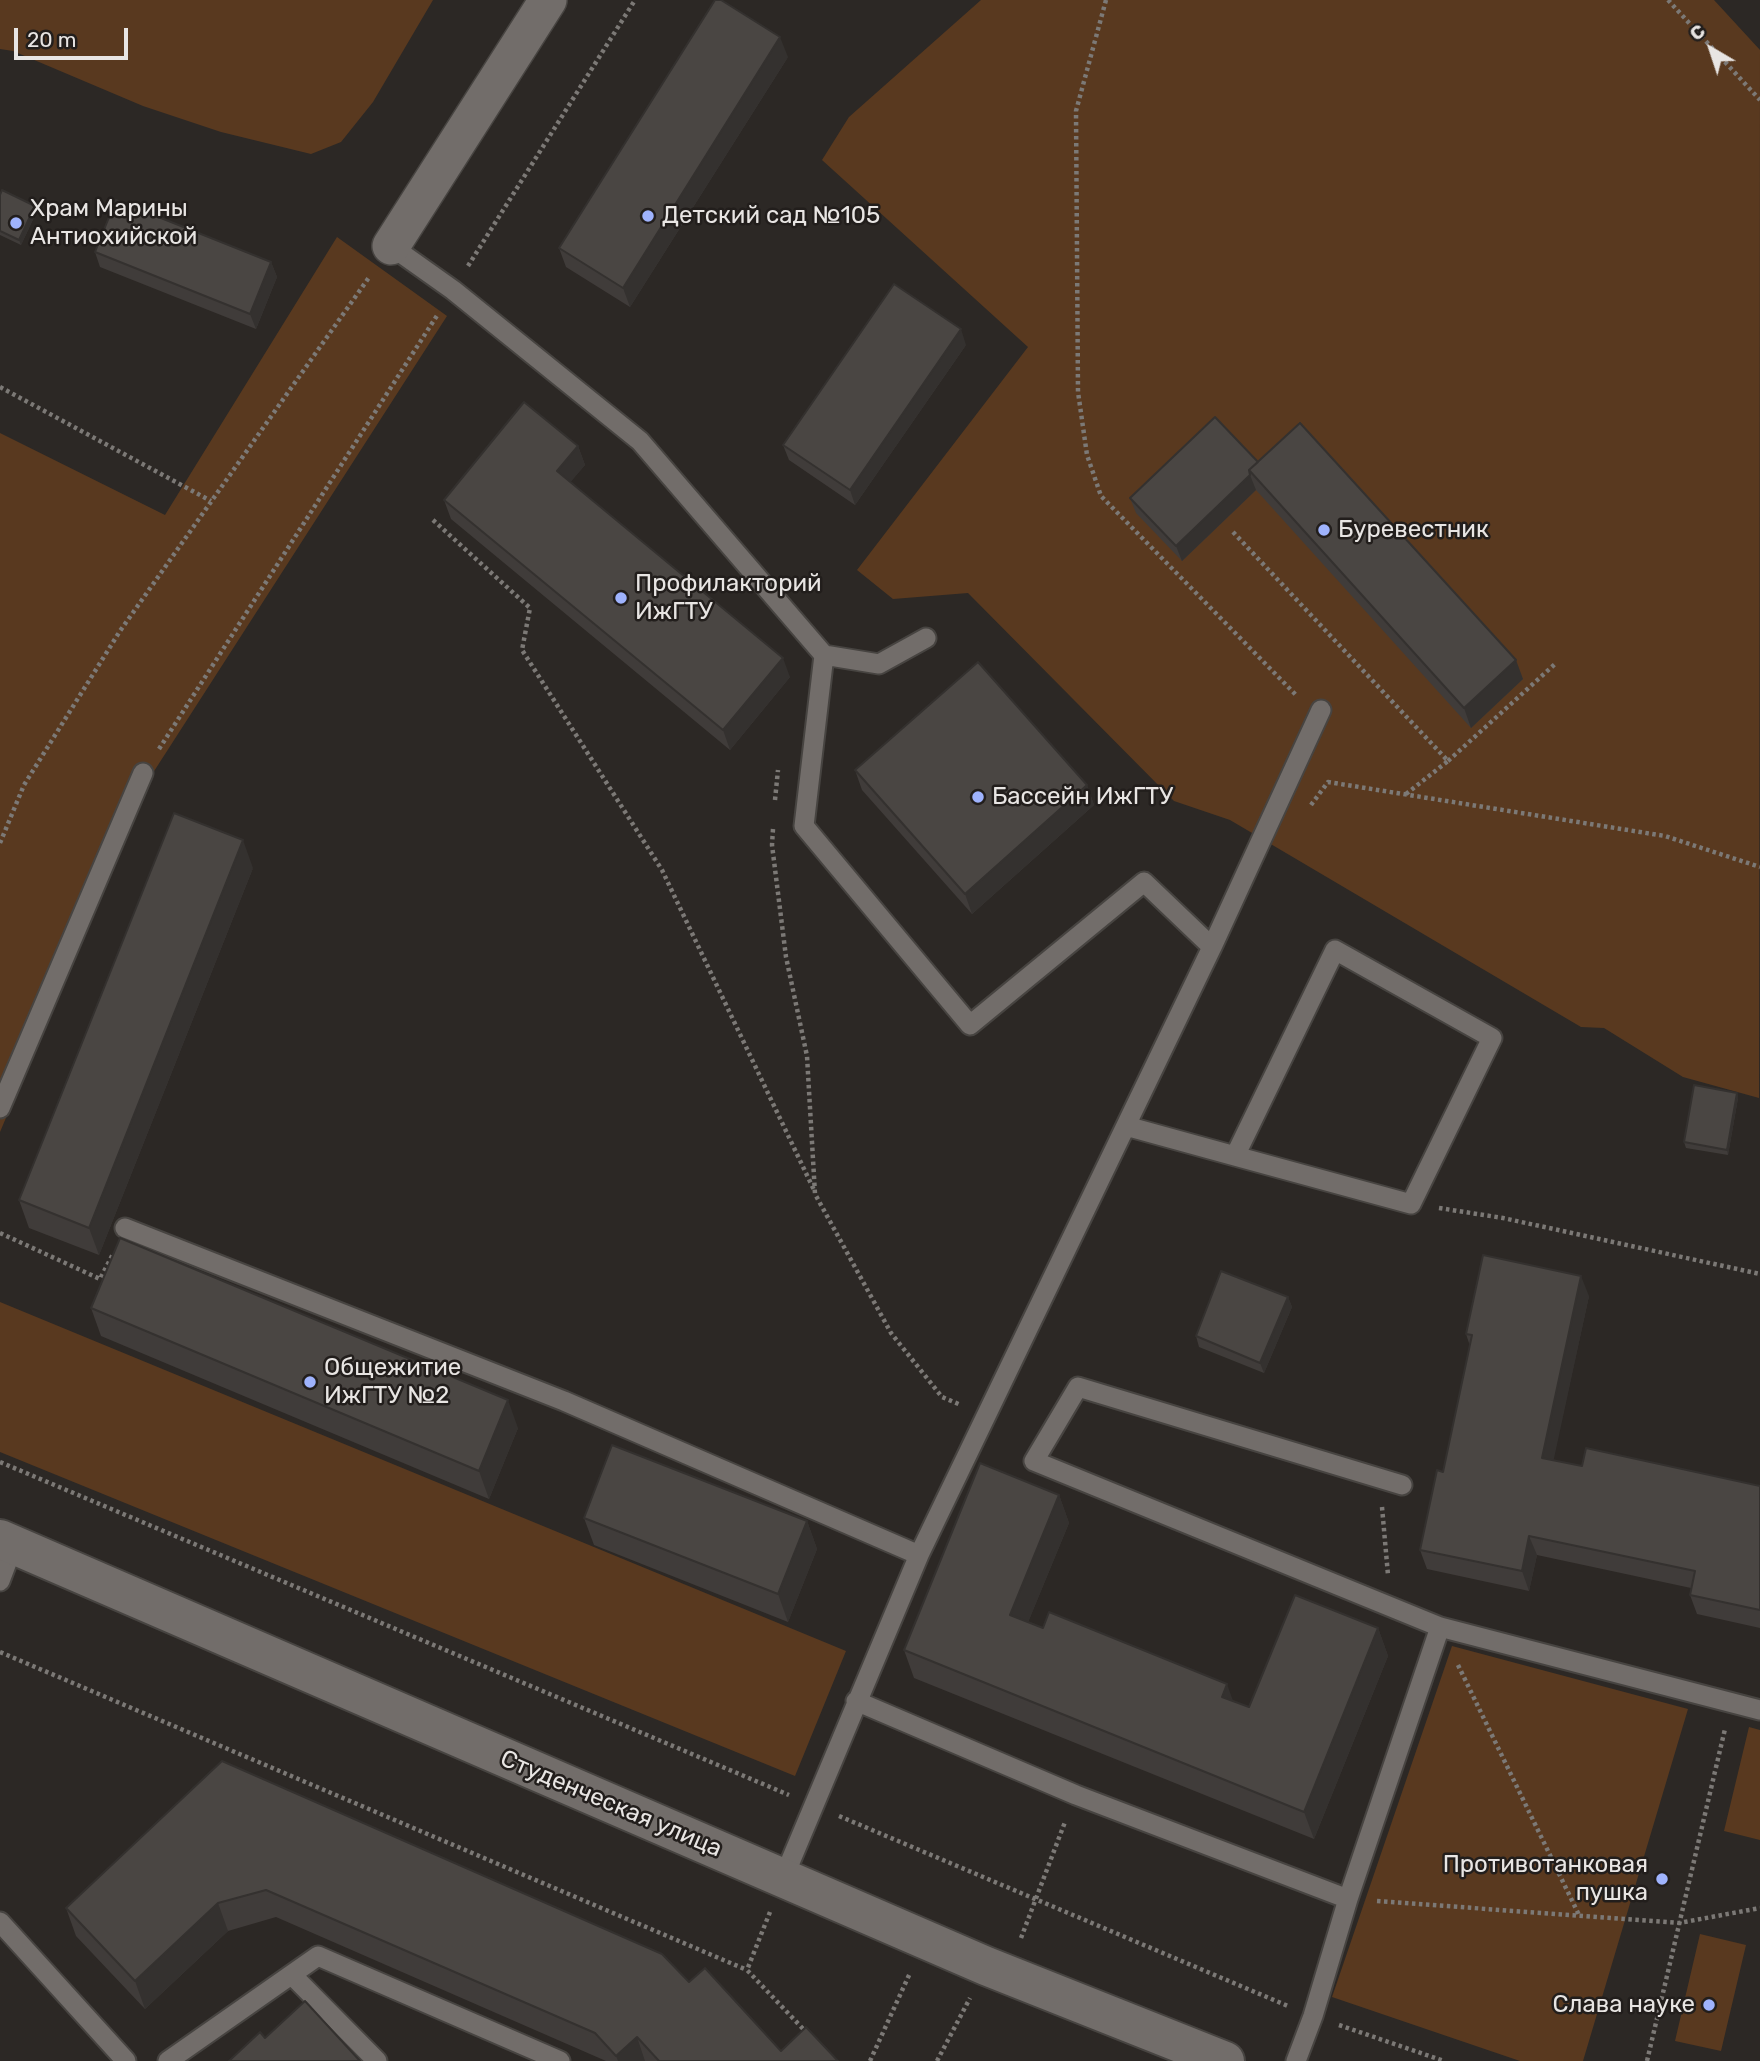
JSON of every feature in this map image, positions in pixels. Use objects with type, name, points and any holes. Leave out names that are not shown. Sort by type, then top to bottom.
[{"type":"street","points":[[391,246],[548,0]]},
{"type":"street","name":"Студенческая улица","points":[[7,1542],[996,1971],[1224,2061]]},
{"type":"lane","points":[[391,246],[453,290],[640,441],[824,655],[879,664],[926,638]]},
{"type":"lane","points":[[824,655],[804,826],[971,1025],[1144,882],[1212,947]]},
{"type":"lane","points":[[783,1879],[919,1555],[1212,947],[1318,718]]},
{"type":"lane","points":[[0,1108],[143,773]]},
{"type":"lane","points":[[1126,1126],[1235,1156],[1411,1204],[1492,1038],[1335,950],[1235,1156]]},
{"type":"lane","points":[[125,1228],[564,1401],[919,1555]]},
{"type":"lane","points":[[1402,1485],[1079,1387],[1034,1461],[1440,1627],[1760,1710]]},
{"type":"lane","points":[[0,1581],[7,1542]]},
{"type":"lane","points":[[1296,2061],[1440,1627]]},
{"type":"lane","points":[[856,1701],[1076,1795],[1348,1899]]},
{"type":"lane","points":[[0,1922],[127,2061]]},
{"type":"lane","points":[[169,2061],[318,1956],[560,2061]]},
{"type":"lane","points":[[292,1975],[377,2061]]},
{"type":"path","points":[[143,773],[453,290],[635,0]]},
{"type":"path","points":[[1106,0],[1076,111],[1079,392],[1087,455],[1101,496],[1318,718],[1328,782],[1307,812]]},
{"type":"path","points":[[1668,0],[1760,100]]},
{"type":"path","points":[[0,843],[24,785],[120,631],[391,246]]},
{"type":"path","points":[[0,387],[211,501]]},
{"type":"path","points":[[433,520],[530,608],[522,650],[662,870],[815,1194],[891,1333],[942,1397],[986,1416]]},
{"type":"path","points":[[1233,532],[1448,761]]},
{"type":"path","points":[[1406,794],[1448,761],[1555,664]]},
{"type":"path","points":[[774,810],[780,760]]},
{"type":"path","points":[[1328,782],[1665,836],[1760,867]]},
{"type":"path","points":[[773,822],[772,845],[786,957],[807,1055],[815,1194]]},
{"type":"path","points":[[1411,1204],[1503,1218],[1760,1274]]},
{"type":"path","points":[[0,1233],[100,1279],[125,1228]]},
{"type":"path","points":[[0,1461],[1313,2016],[1444,2061]]},
{"type":"path","points":[[1379,1478],[1391,1607]]},
{"type":"path","points":[[1440,1627],[1580,1916]]},
{"type":"path","points":[[0,1652],[747,1970],[808,2034]]},
{"type":"path","points":[[1647,2061],[1731,1704]]},
{"type":"path","points":[[937,2061],[996,1971],[1036,1899],[1076,1795]]},
{"type":"path","points":[[747,1970],[783,1879]]},
{"type":"path","points":[[1348,1899],[1679,1923],[1760,1908]]},
{"type":"path","points":[[870,2061],[926,1940]]},
{"type":"shaded area","points":[[0,0],[433,0],[373,102],[341,142],[311,154],[221,132],[143,106],[13,51],[0,49]]},
{"type":"shaded area","name":"Буревестник","points":[[981,0],[1714,0],[1760,50],[1759,1098],[1683,1077],[1604,1028],[1581,1027],[1230,820],[1174,801],[968,593],[893,599],[857,570],[1028,347],[822,160],[849,117]]},
{"type":"shaded area","points":[[337,237],[447,316],[149,779],[0,1132],[0,433],[165,515]]},
{"type":"shaded area","points":[[0,1302],[846,1651],[795,1776],[0,1452]]},
{"type":"shaded area","points":[[1452,1646],[1688,1709],[1583,2061],[1520,2061],[1332,1997]]},
{"type":"shaded area","points":[[1749,1727],[1760,1730],[1760,1840],[1724,1831]]},
{"type":"shaded area","points":[[1700,1934],[1746,1945],[1721,2051],[1675,2041]]},
{"type":"building","points":[[715,0],[721,0],[780,37],[623,288],[559,248]]},
{"type":"building","name":"Храм Марины Антиохийской","points":[[2,190],[35,206],[19,240],[0,231]]},
{"type":"building","points":[[116,200],[271,262],[250,314],[95,252]]},
{"type":"building","points":[[894,284],[961,329],[850,490],[783,445]]},
{"type":"building","name":"Профилакторий ИжГТУ","points":[[524,402],[578,446],[557,471],[783,658],[723,730],[444,500]]},
{"type":"building","points":[[1215,417],[1258,462],[1249,470],[1250,475],[1176,546],[1130,498]]},
{"type":"building","points":[[1300,423],[1516,660],[1464,708],[1249,470]]},
{"type":"building","name":"Бассейн ИжГТУ","points":[[978,662],[1087,785],[965,894],[855,770]]},
{"type":"building","points":[[174,813],[243,840],[89,1228],[19,1200]]},
{"type":"building","points":[[1694,1085],[1737,1093],[1727,1150],[1684,1142]]},
{"type":"building","name":"Общежитие ИжГТУ №2","points":[[120,1238],[508,1400],[479,1471],[91,1308]]},
{"type":"building","points":[[1483,1255],[1581,1276],[1542,1458],[1582,1466],[1586,1448],[1760,1486],[1760,1610],[1690,1595],[1695,1571],[1529,1536],[1522,1571],[1420,1550],[1437,1470],[1443,1472],[1472,1335],[1466,1334]]},
{"type":"building","points":[[1221,1271],[1288,1297],[1260,1363],[1196,1336]]},
{"type":"building","points":[[612,1445],[807,1521],[778,1594],[584,1518]]},
{"type":"building","points":[[980,1463],[1059,1495],[1010,1615],[1043,1628],[1049,1612],[1227,1684],[1222,1697],[1249,1707],[1295,1595],[1378,1628],[1304,1812],[904,1650]]},
{"type":"building","points":[[222,1761],[662,1954],[689,1982],[705,1968],[781,2051],[806,2027],[838,2061],[659,2061],[637,2037],[616,2056],[595,2033],[266,1890],[218,1903],[135,1981],[66,1908]]},
{"type":"building","points":[[305,2001],[360,2061],[229,2061],[260,2032],[265,2038]]},
{"type":"place","name":"Детский сад №105","points":[[648,216]]},
{"type":"place","name":"Храм Марины Антиохийской","points":[[16,223]]},
{"type":"place","name":"Буревестник","points":[[1324,530]]},
{"type":"place","name":"Профилакторий ИжГТУ","points":[[621,598]]},
{"type":"place","name":"Бассейн ИжГТУ","points":[[978,797]]},
{"type":"place","name":"Общежитие ИжГТУ №2","points":[[310,1382]]},
{"type":"place","name":"Противотанковая пушка","points":[[1662,1879]]},
{"type":"place","name":"Слава науке","points":[[1709,2005]]}]
